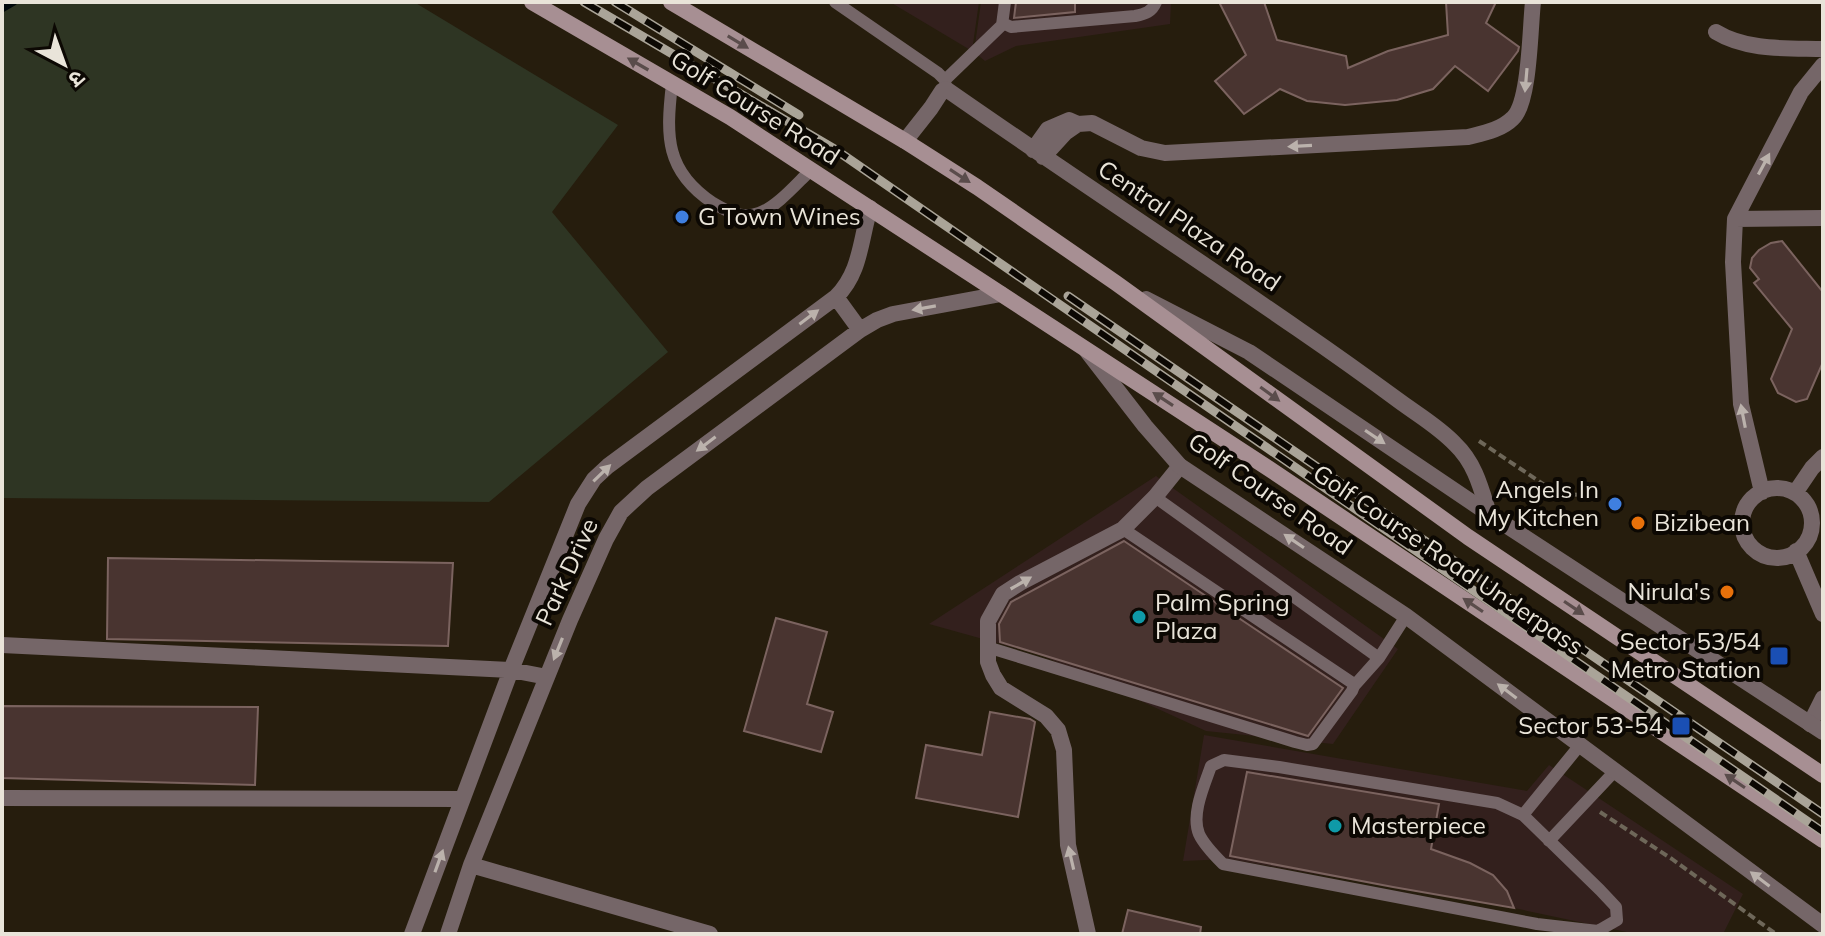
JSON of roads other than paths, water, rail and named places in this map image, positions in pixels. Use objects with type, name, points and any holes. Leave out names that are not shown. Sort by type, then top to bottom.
[{"type":"main road","name":"Golf Course Road","points":[[532,2],[730,117],[1085,348]]},
{"type":"main road","name":"Golf Course Road","points":[[671,2],[905,141],[1116,283]]},
{"type":"main road","name":"Golf Course Road Underpass","points":[[1116,283],[1468,537],[1823,775]]},
{"type":"main road","name":"Golf Course Road Underpass","points":[[1085,348],[1823,840]]},
{"type":"street","points":[[1038,154],[1048,129],[1069,120],[1078,124],[1092,123],[1141,148],[1165,153],[1468,137],[1497,130],[1515,116],[1524,98],[1533,2]]},
{"type":"street","points":[[1716,32],[1729,40],[1756,46],[1823,49]]},
{"type":"street","points":[[1762,492],[1741,404],[1733,262],[1735,219],[1801,92],[1823,65]]},
{"type":"street","points":[[905,141],[945,84]]},
{"type":"street","name":"Central Plaza Road","points":[[945,84],[1038,154],[1355,368],[1455,443],[1478,478],[1489,514]]},
{"type":"street","name":"Park Drive","points":[[412,934],[511,670],[578,504],[594,479],[608,466],[836,297],[856,268],[870,208]]},
{"type":"street","points":[[1735,219],[1823,218]]},
{"type":"street","name":"Golf Course Road","points":[[1116,283],[1249,352],[1816,728]]},
{"type":"street","name":"Park Drive","points":[[451,932],[471,865],[547,677],[606,539],[621,512],[647,488],[877,320],[893,314],[1001,294]]},
{"type":"street","points":[[836,297],[860,330]]},
{"type":"street","name":"Golf Course Road","points":[[1085,348],[1180,466],[1406,616],[1823,925]]},
{"type":"street","points":[[1795,493],[1823,457]]},
{"type":"street","points":[[1088,934],[1068,845],[1064,750],[1058,730],[1046,716],[1001,688],[988,662],[988,621],[1003,594],[1123,529],[1180,466]]},
{"type":"street","points":[[1785,489],[1795,493],[1809,511],[1812,522],[1810,533],[1805,543],[1787,557],[1764,556],[1754,550],[1743,531],[1745,508],[1762,492],[1785,489]]},
{"type":"street","points":[[1796,551],[1823,614]]},
{"type":"street","points":[[2,645],[511,670],[547,677]]},
{"type":"street","points":[[1816,728],[1823,698]]},
{"type":"street","points":[[2,798],[462,799]]},
{"type":"street","points":[[471,865],[692,932],[710,934]]},
{"type":"lane","name":"Central Plaza Road","points":[[835,2],[938,73],[945,84]]},
{"type":"lane","points":[[945,84],[1003,23],[1005,2]]},
{"type":"lane","points":[[1003,23],[1011,27],[1135,16],[1147,13],[1156,2]]},
{"type":"lane","points":[[672,84],[668,121],[673,157],[679,171],[704,197],[720,207],[737,216],[759,213],[774,204],[811,170]]},
{"type":"lane","points":[[1155,497],[1379,658]]},
{"type":"lane","points":[[1123,529],[1354,686]]},
{"type":"lane","points":[[987,647],[1307,745],[1316,741],[1354,686],[1379,658],[1406,616]]},
{"type":"lane","points":[[1523,815],[1580,745]]},
{"type":"lane","points":[[1224,760],[1497,803],[1523,815],[1549,841],[1616,907],[1617,920],[1598,931],[1537,924],[1223,864],[1200,837],[1195,821],[1211,766],[1224,760]]},
{"type":"lane","points":[[1549,841],[1615,771]]},
{"type":"waterway","points":[[2,9],[14,2]]},
{"type":"railway","points":[[584,2],[836,150],[1823,832]]},
{"type":"railway","points":[[615,2],[799,115]]},
{"type":"railway","points":[[1068,296],[1823,814]]},
{"type":"place","name":"G Town Wines","points":[[682,217]]},
{"type":"place","name":"Angels In My Kitchen","points":[[1615,504]]},
{"type":"place","name":"Bizibean","points":[[1638,523]]},
{"type":"place","name":"Nirula's","points":[[1727,592]]},
{"type":"place","name":"Palm Spring Plaza","points":[[1139,617]]},
{"type":"place","name":"Sector 53/54 Metro Station","points":[[1779,656]]},
{"type":"place","name":"Sector 53-54","points":[[1681,726]]},
{"type":"place","name":"Masterpiece","points":[[1335,826]]}]
